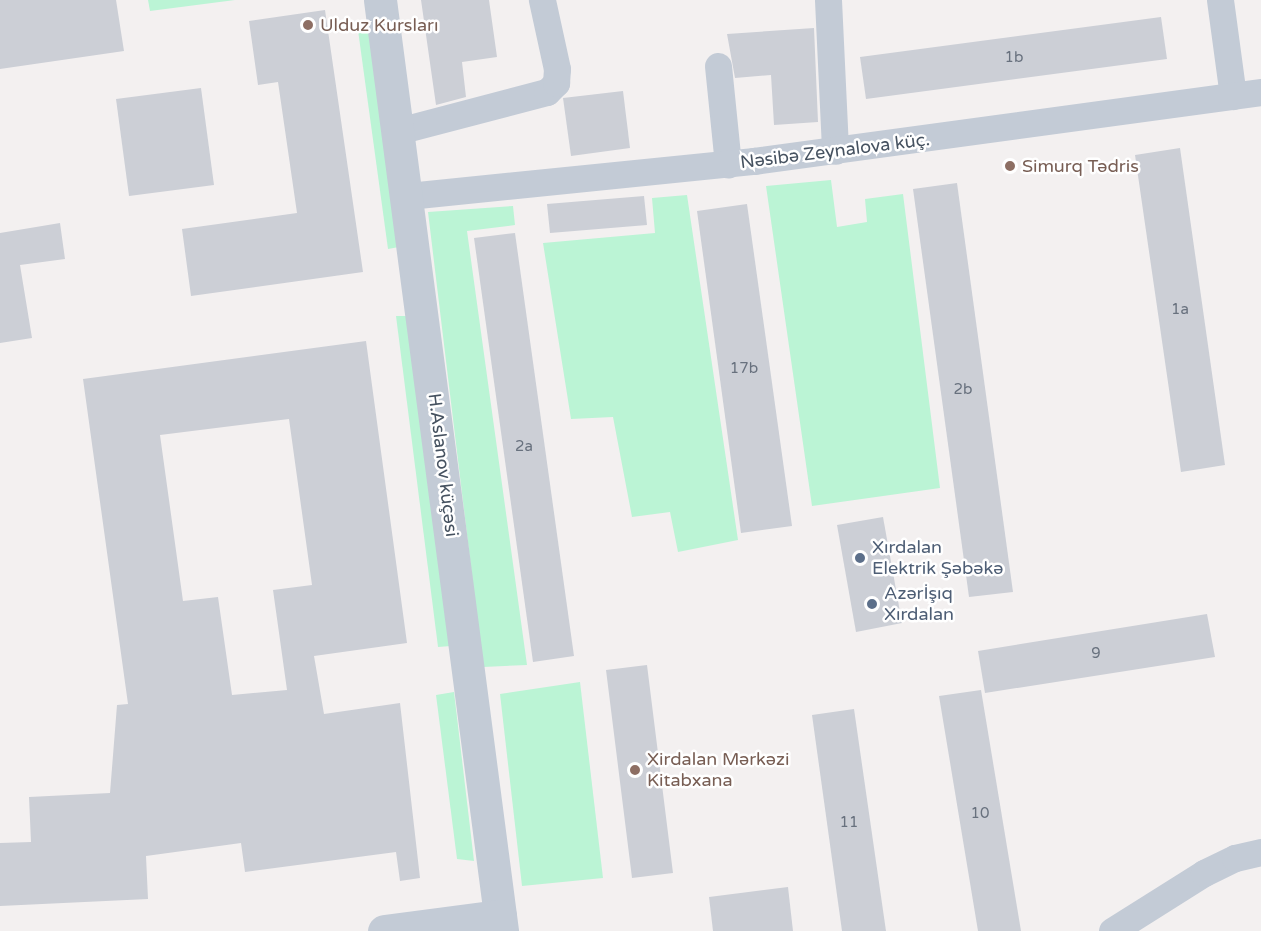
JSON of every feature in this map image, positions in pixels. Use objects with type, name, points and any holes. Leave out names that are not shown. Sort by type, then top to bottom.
[{"type":"street","name":"H.Aslanov küçəsi","points":[[380,0],[408,196],[501,923]]},
{"type":"street","points":[[398,131],[547,92],[556,83],[557,69],[542,0]]},
{"type":"street","points":[[828,0],[835,151]]},
{"type":"street","points":[[1220,0],[1233,96]]},
{"type":"street","points":[[718,66],[728,164]]},
{"type":"street","name":"Nəsibə Zeynalova küç.","points":[[408,196],[835,151],[1261,92]]},
{"type":"street","points":[[1112,931],[1204,873],[1235,858],[1261,852]]},
{"type":"street","points":[[384,931],[501,923]]},
{"type":"green space","points":[[148,0],[235,0],[150,11]]},
{"type":"green space","points":[[368,22],[399,247],[388,249],[357,23]]},
{"type":"green space","points":[[831,180],[837,227],[867,222],[865,199],[903,194],[940,488],[812,506],[766,186]]},
{"type":"green space","points":[[687,195],[738,540],[678,552],[670,512],[632,517],[613,417],[571,419],[543,243],[655,233],[652,198]]},
{"type":"green space","points":[[513,206],[515,225],[467,231],[527,665],[483,667],[428,212]]},
{"type":"green space","points":[[396,316],[409,316],[451,646],[438,647]]},
{"type":"green space","points":[[580,682],[603,878],[522,886],[500,694]]},
{"type":"green space","points":[[454,692],[474,861],[457,859],[436,695]]},
{"type":"building","points":[[0,0],[116,0],[124,51],[0,69]]},
{"type":"building","points":[[421,0],[489,0],[497,57],[462,62],[466,97],[436,105]]},
{"type":"building","points":[[325,10],[363,272],[191,296],[182,229],[297,213],[278,82],[258,85],[249,21]]},
{"type":"building","points":[[1161,17],[1167,59],[866,99],[860,57]]},
{"type":"building","points":[[814,28],[818,122],[774,125],[771,75],[735,78],[727,34]]},
{"type":"building","points":[[201,88],[214,185],[129,196],[116,99]]},
{"type":"building","points":[[623,91],[630,148],[571,156],[563,98]]},
{"type":"building","points":[[1180,148],[1225,465],[1181,472],[1135,155]]},
{"type":"building","points":[[957,183],[1013,592],[969,597],[913,189]]},
{"type":"building","points":[[644,196],[647,225],[550,233],[547,204]]},
{"type":"building","points":[[747,204],[792,526],[741,533],[697,211]]},
{"type":"building","points":[[60,223],[65,259],[20,265],[32,338],[0,343],[0,233]]},
{"type":"building","points":[[515,233],[574,656],[533,662],[474,238]]},
{"type":"building","points":[[366,341],[407,643],[314,656],[324,714],[400,703],[420,878],[400,881],[396,852],[245,872],[241,843],[146,856],[148,899],[0,906],[0,843],[31,842],[29,797],[110,793],[117,705],[128,704],[83,379]],"holes":[[[289,419],[312,585],[273,590],[287,690],[232,695],[218,597],[183,601],[160,435]]]},
{"type":"building","points":[[883,517],[902,623],[856,632],[837,525]]},
{"type":"building","points":[[1207,614],[1215,657],[985,693],[978,651]]},
{"type":"building","points":[[647,665],[673,873],[632,878],[606,670]]},
{"type":"building","points":[[981,690],[1021,931],[978,931],[939,696]]},
{"type":"building","points":[[854,709],[886,931],[842,931],[812,715]]},
{"type":"building","points":[[788,887],[793,931],[713,931],[709,897]]},
{"type":"place","name":"Ulduz Kursları","points":[[308,25]]},
{"type":"place","name":"Simurq Tədris","points":[[1010,166]]},
{"type":"place","name":"Xırdalan Elektrik Şəbəkə","points":[[860,558]]},
{"type":"place","name":"Azərİşıq Xırdalan","points":[[872,604]]},
{"type":"place","name":"Xirdalan Mərkəzi Kitabxana","points":[[635,770]]}]
